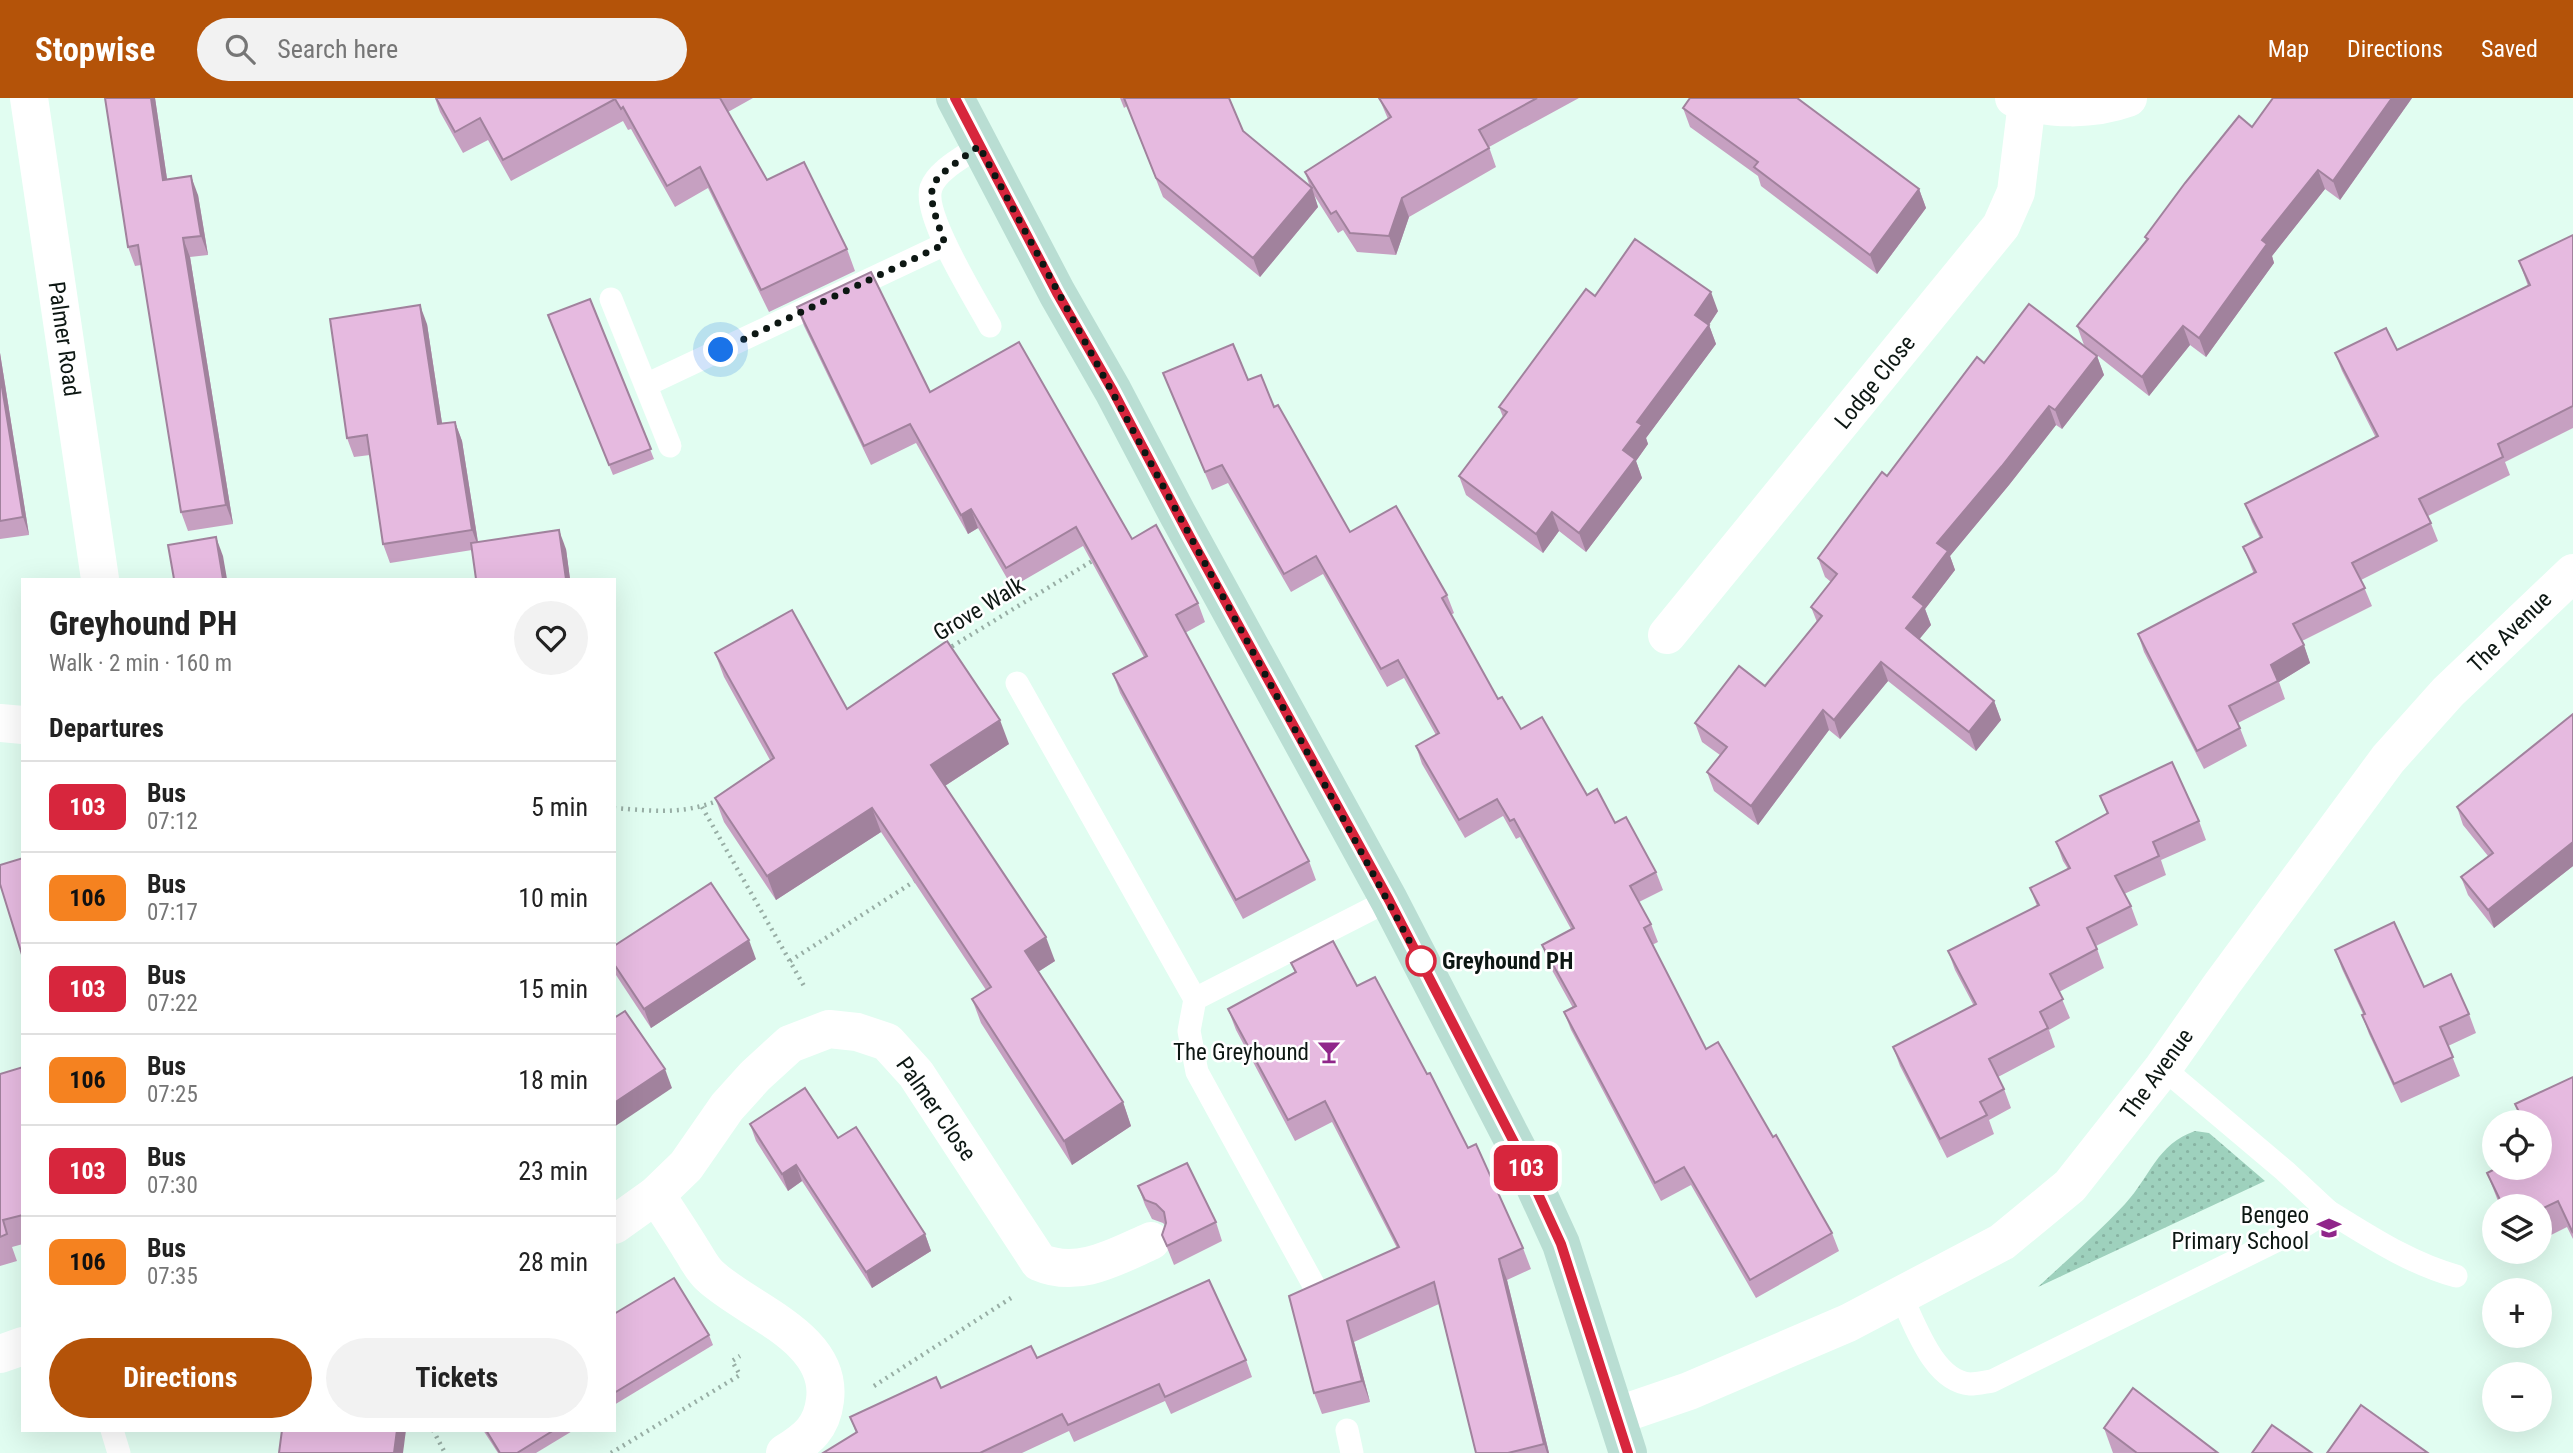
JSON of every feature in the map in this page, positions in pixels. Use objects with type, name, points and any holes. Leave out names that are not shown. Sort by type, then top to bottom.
[{"type":"main road","points":[[955,98],[1389,900],[1517,1148],[1561,1244],[1628,1453]]},
{"type":"street","name":"Palmer Road","points":[[29,98],[100,578]]},
{"type":"street","name":"Lodge Close","points":[[1667,635],[2001,226],[2016,192],[2021,100],[2087,108],[2128,98]]},
{"type":"street","name":"The Avenue","points":[[1616,1416],[1689,1391],[1848,1323],[2002,1242],[2063,1193],[2102,1148],[2163,1068],[2388,759],[2448,692],[2573,573]]},
{"type":"street","points":[[0,723],[21,725]]},
{"type":"street","name":"Palmer Close","points":[[616,1223],[656,1195],[686,1166],[727,1107],[755,1076],[790,1044],[829,1029],[857,1032],[887,1042],[916,1074],[1039,1262]]},
{"type":"street","points":[[656,1195],[708,1274],[742,1301],[789,1330],[810,1349],[821,1368],[826,1391],[823,1419],[802,1442],[785,1453]]},
{"type":"street","points":[[1039,1262],[1054,1268],[1079,1268],[1100,1264],[1151,1241]]},
{"type":"street","points":[[0,1354],[21,1347]]},
{"type":"lane","points":[[979,146],[939,176],[930,189],[932,206],[945,244],[990,326]]},
{"type":"lane","points":[[646,385],[945,244]]},
{"type":"lane","points":[[611,299],[670,446]]},
{"type":"lane","points":[[1017,683],[1195,999],[1189,1031],[1197,1072],[1317,1291]]},
{"type":"lane","points":[[1195,999],[1389,900]]},
{"type":"lane","points":[[2163,1068],[2328,1211],[2393,1251],[2432,1269],[2456,1276]]},
{"type":"lane","points":[[1901,1296],[1933,1360],[1945,1374],[1970,1384],[1992,1381],[2294,1232],[2328,1211]]},
{"type":"lane","points":[[1347,1430],[1352,1453]]},
{"type":"lane","points":[[113,1432],[119,1453]]},
{"type":"path","name":"Grove Walk","points":[[945,651],[1104,554]]},
{"type":"path","points":[[616,808],[670,813],[702,807],[723,799]]},
{"type":"path","points":[[702,807],[829,1029]]},
{"type":"path","points":[[790,961],[927,873]]},
{"type":"path","points":[[823,1419],[1013,1297],[1039,1262]]},
{"type":"path","points":[[611,1453],[740,1375],[732,1361],[789,1330]]},
{"type":"path","points":[[434,1432],[445,1453]]},
{"type":"green space","points":[[2195,1131],[2209,1133],[2265,1181],[2038,1287],[2125,1204],[2155,1162],[2172,1144]]},
{"type":"building","points":[[105,98],[151,98],[163,180],[191,176],[201,236],[183,238],[226,505],[181,512],[138,245],[128,247]]},
{"type":"building","points":[[436,98],[720,98],[767,180],[804,162],[847,249],[761,290],[700,167],[667,186],[623,107],[621,109],[615,99],[503,160],[480,118],[455,132]]},
{"type":"building","points":[[1124,98],[1229,98],[1243,131],[1312,188],[1253,258],[1156,178]]},
{"type":"building","points":[[1379,98],[1537,98],[1479,130],[1489,148],[1402,198],[1389,236],[1350,233],[1336,211],[1331,214],[1305,172],[1391,117]]},
{"type":"building","points":[[1690,98],[1797,98],[1919,189],[1870,255],[1754,167],[1758,162],[1683,108]]},
{"type":"building","points":[[2273,98],[2392,98],[2333,181],[2318,170],[2262,240],[2267,244],[2199,338],[2183,326],[2142,377],[2077,326],[2148,239],[2145,237],[2239,116],[2252,127]]},
{"type":"building","points":[[2573,235],[2573,406],[2498,444],[2503,457],[2419,499],[2431,523],[2352,563],[2365,588],[2293,624],[2304,645],[2271,665],[2278,681],[2229,706],[2240,728],[2197,751],[2138,634],[2256,572],[2243,547],[2262,537],[2245,504],[2378,436],[2335,353],[2386,328],[2397,350],[2530,285],[2519,261]]},
{"type":"building","points":[[1635,239],[1711,292],[1695,315],[1709,325],[1637,422],[1642,425],[1623,450],[1635,459],[1579,533],[1552,512],[1536,534],[1459,476],[1507,412],[1499,407],[1586,289],[1595,296]]},
{"type":"building","points":[[871,272],[930,392],[1019,342],[1132,539],[1156,525],[1198,603],[1176,615],[1309,861],[1236,900],[1113,674],[1147,656],[1076,527],[1006,568],[971,509],[961,515],[910,424],[864,446],[797,307]]},
{"type":"building","points":[[590,299],[651,449],[609,465],[548,315]]},
{"type":"building","points":[[2029,304],[2097,356],[2055,410],[2049,406],[1937,543],[1948,551],[1913,597],[1924,606],[1906,628],[1994,701],[1969,732],[1881,662],[1834,720],[1823,710],[1751,806],[1707,772],[1727,747],[1695,723],[1739,666],[1765,686],[1822,616],[1811,607],[1837,574],[1818,558],[1882,472],[1887,476],[1977,357],[1984,363]]},
{"type":"building","points":[[420,305],[438,424],[455,422],[472,530],[383,544],[367,435],[347,438],[330,319]]},
{"type":"building","points":[[1233,344],[1248,380],[1261,375],[1274,407],[1278,405],[1350,532],[1396,506],[1447,595],[1442,598],[1498,699],[1502,697],[1521,729],[1542,717],[1587,795],[1597,789],[1615,823],[1626,817],[1656,872],[1630,886],[1651,924],[1644,928],[1706,1049],[1718,1042],[1773,1137],[1776,1135],[1832,1233],[1750,1280],[1684,1167],[1655,1183],[1564,1012],[1576,1006],[1542,945],[1574,928],[1514,819],[1510,821],[1497,799],[1459,820],[1416,746],[1439,733],[1398,660],[1381,669],[1316,556],[1284,574],[1222,465],[1205,472],[1163,373]]},
{"type":"building","points":[[0,375],[23,517],[0,521]]},
{"type":"building","points":[[559,530],[566,578],[476,578],[471,543]]},
{"type":"building","points":[[216,537],[223,578],[174,578],[168,545]]},
{"type":"building","points":[[792,610],[847,709],[947,641],[1000,720],[931,765],[1046,937],[1025,951],[1123,1102],[1064,1141],[972,999],[991,987],[872,808],[767,876],[715,798],[774,758],[715,653]]},
{"type":"building","points":[[2573,714],[2573,842],[2488,910],[2461,877],[2493,853],[2457,807]]},
{"type":"building","points":[[2172,762],[2199,821],[2153,842],[2159,856],[2115,876],[2131,906],[2087,928],[2097,949],[2050,974],[2063,999],[2040,1012],[2048,1028],[1989,1059],[2004,1089],[1980,1102],[1987,1115],[1940,1139],[1893,1047],[1976,1004],[1948,951],[2039,905],[2030,888],[2070,868],[2056,842],[2108,813],[2100,796]]},
{"type":"building","points":[[21,859],[21,952],[0,884],[0,865]]},
{"type":"building","points":[[711,883],[749,940],[644,1009],[616,967],[616,945]]},
{"type":"building","points":[[2394,922],[2424,987],[2451,974],[2469,1014],[2440,1027],[2453,1057],[2394,1084],[2335,950]]},
{"type":"building","points":[[1333,941],[1357,986],[1375,977],[1427,1074],[1430,1073],[1468,1148],[1476,1144],[1523,1248],[1499,1259],[1544,1444],[1508,1453],[1476,1453],[1434,1282],[1347,1321],[1362,1381],[1314,1393],[1289,1296],[1399,1247],[1325,1101],[1288,1120],[1228,1009],[1296,972],[1291,963]]},
{"type":"building","points":[[625,1011],[665,1069],[616,1102],[616,1017]]},
{"type":"building","points":[[21,1068],[21,1216],[3,1220],[7,1234],[0,1237],[0,1074]]},
{"type":"building","points":[[2573,1077],[2573,1233],[2558,1201],[2552,1204],[2552,1194],[2497,1194],[2490,1180],[2552,1180],[2552,1110],[2518,1110],[2515,1104]]},
{"type":"building","points":[[805,1088],[838,1138],[856,1127],[925,1234],[866,1272],[796,1165],[782,1174],[750,1124]]},
{"type":"building","points":[[1187,1163],[1216,1222],[1167,1246],[1162,1235],[1166,1223],[1164,1212],[1156,1204],[1145,1200],[1138,1186]]},
{"type":"building","points":[[674,1278],[709,1335],[616,1392],[616,1313]]},
{"type":"building","points":[[1209,1280],[1246,1360],[1165,1397],[1159,1384],[1068,1425],[1062,1414],[980,1453],[823,1453],[857,1432],[850,1417],[936,1377],[941,1388],[1031,1346],[1037,1358]]},
{"type":"building","points":[[2133,1388],[2218,1453],[2137,1453],[2104,1428]]},
{"type":"building","points":[[2361,1405],[2428,1453],[2327,1453]]},
{"type":"building","points":[[2272,1425],[2312,1453],[2252,1453]]},
{"type":"building","points":[[282,1432],[397,1432],[394,1453],[279,1453]]},
{"type":"building","points":[[487,1432],[551,1432],[517,1453],[500,1453]]},
{"type":"bus line","name":"103","points":[[955,98],[1057,293],[1113,391],[1389,900],[1517,1148],[1561,1244],[1628,1453]]},
{"type":"place","name":"Greyhound PH","points":[[1421,961]]},
{"type":"place","name":"The Greyhound","points":[[1329,1052]]},
{"type":"place","name":"Bengeo Primary School","points":[[2329,1228]]},
{"type":"route","points":[[721,350],[945,244],[932,206],[930,189],[939,176],[979,146],[1424,968],[1421,961]]}]
